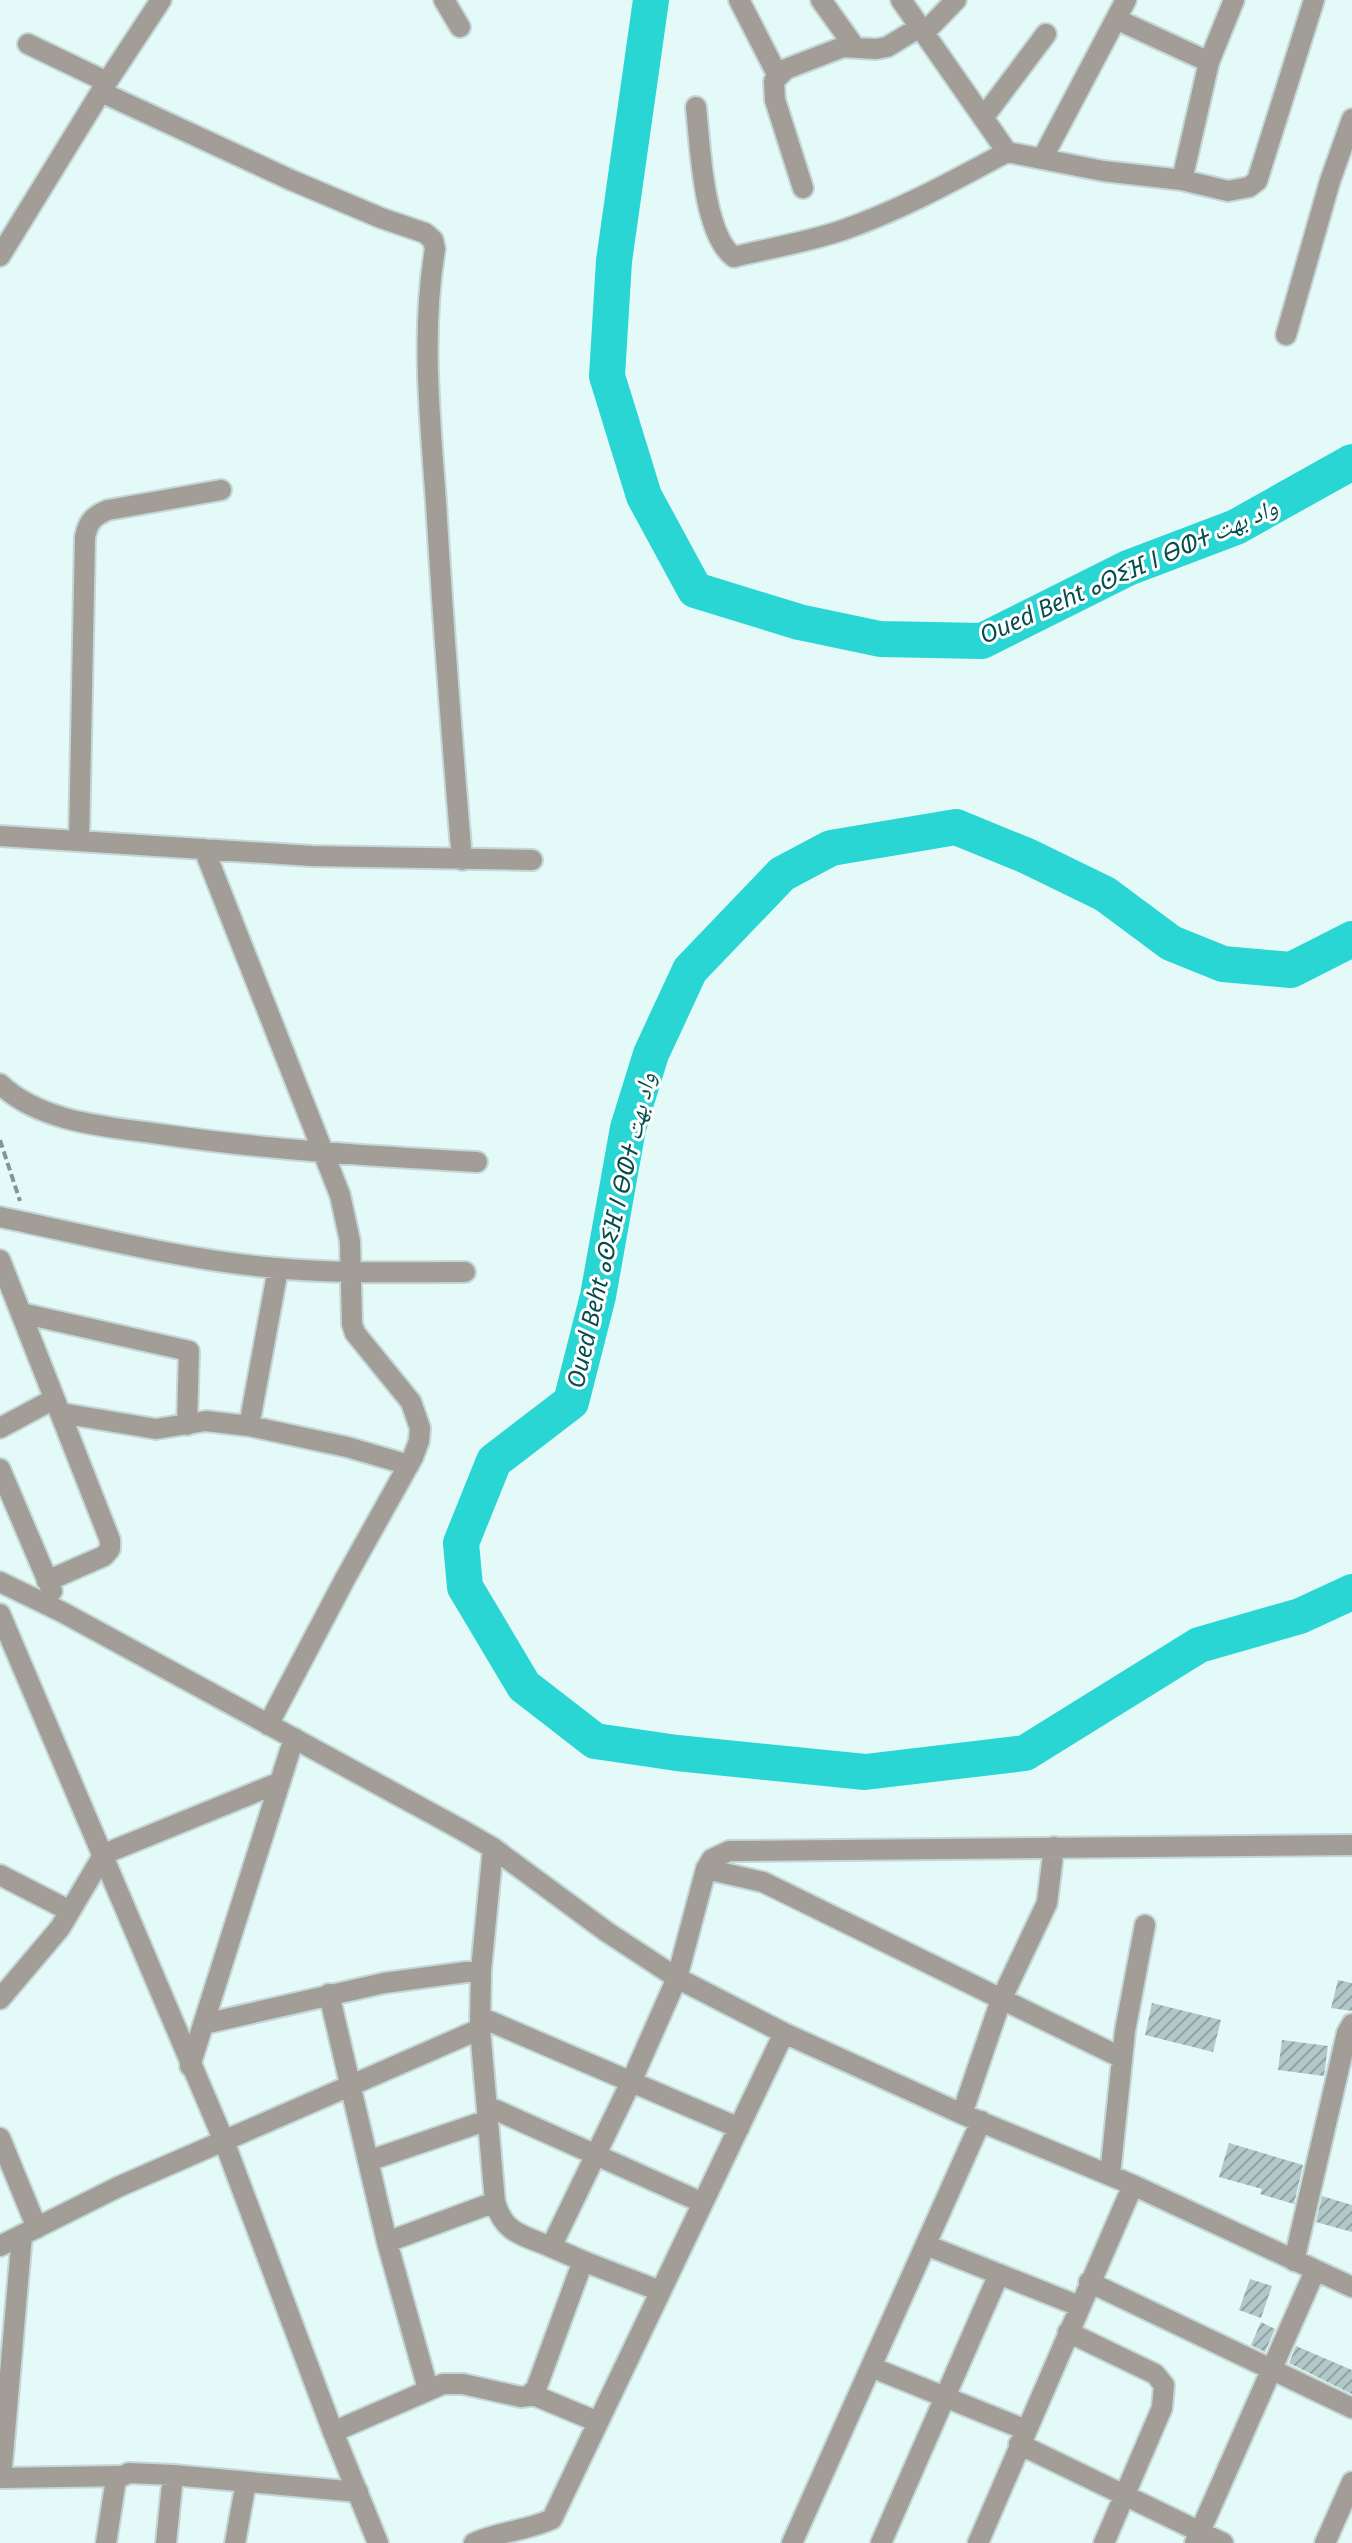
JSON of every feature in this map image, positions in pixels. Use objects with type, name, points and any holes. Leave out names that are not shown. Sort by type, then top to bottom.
[{"type":"street","points":[[0,256],[161,0]]},
{"type":"street","points":[[444,0],[460,27]]},
{"type":"street","points":[[739,0],[778,76]]},
{"type":"street","points":[[821,0],[854,46]]},
{"type":"street","points":[[901,0],[1007,152]]},
{"type":"street","points":[[803,188],[775,100],[774,81],[778,76],[786,69],[843,47],[887,47],[922,30],[956,0]]},
{"type":"street","points":[[1042,159],[1126,0]]},
{"type":"street","points":[[1182,180],[1209,62],[1234,0]]},
{"type":"street","points":[[696,107],[708,200],[724,250],[734,257],[841,231],[878,217],[932,193],[1007,152],[1103,171],[1182,180],[1228,191],[1249,187],[1257,181],[1314,0]]},
{"type":"street","points":[[1116,19],[1209,62]]},
{"type":"street","points":[[983,118],[1046,34]]},
{"type":"street","points":[[28,44],[104,87],[291,180],[425,233],[435,244],[427,309],[433,467],[462,860]]},
{"type":"street","points":[[1286,335],[1330,181],[1352,119]]},
{"type":"street","points":[[79,841],[85,537],[88,523],[97,514],[108,510],[221,490]]},
{"type":"street","points":[[0,836],[339,857],[532,860]]},
{"type":"street","points":[[204,849],[340,1195],[350,1241],[350,1303],[355,1333],[411,1402],[418,1419],[419,1441],[409,1465],[268,1725]]},
{"type":"street","points":[[0,1084],[32,1106],[69,1119],[226,1144],[477,1162]]},
{"type":"street","points":[[0,1217],[193,1258],[278,1269],[465,1272]]},
{"type":"street","points":[[0,1260],[110,1540],[110,1549],[104,1556],[47,1581]]},
{"type":"street","points":[[249,1426],[278,1269]]},
{"type":"street","points":[[21,1313],[189,1351],[187,1425]]},
{"type":"street","points":[[0,1428],[57,1406],[156,1429],[206,1421],[249,1426],[334,1444],[409,1465]]},
{"type":"street","points":[[0,1469],[62,1612]]},
{"type":"street","points":[[0,1582],[62,1612],[493,1848],[607,1932],[677,1978],[784,2033],[972,2118],[1133,2185],[1352,2287]]},
{"type":"street","points":[[0,1614],[224,2141],[378,2543]]},
{"type":"street","points":[[190,2066],[294,1738]]},
{"type":"street","points":[[0,1999],[21,1977],[70,1911],[104,1854],[278,1783]]},
{"type":"street","points":[[551,2247],[632,2080],[677,1978],[706,1869],[712,1859],[729,1851],[1352,1845]]},
{"type":"street","points":[[793,2543],[926,2245],[972,2118],[1001,2000],[1047,1903],[1054,1847]]},
{"type":"street","points":[[493,1848],[481,1970],[480,2023],[495,2202],[504,2224],[512,2231],[660,2291]]},
{"type":"street","points":[[706,1869],[763,1882],[1122,2058]]},
{"type":"street","points":[[0,1875],[70,1911]]},
{"type":"street","points":[[1110,2175],[1122,2058],[1145,1925]]},
{"type":"street","points":[[204,2024],[329,1994],[426,1976],[481,1970]]},
{"type":"street","points":[[329,1994],[387,2242],[428,2389]]},
{"type":"street","points":[[0,2246],[118,2187],[350,2086],[480,2023],[632,2080],[739,2128]]},
{"type":"street","points":[[1294,2261],[1347,2033],[1352,2024]]},
{"type":"street","points":[[474,2543],[552,2519],[784,2033]]},
{"type":"street","points":[[368,2161],[488,2113],[596,2155],[703,2203]]},
{"type":"street","points":[[0,2138],[30,2231],[0,2478],[119,2476],[129,2473],[358,2492]]},
{"type":"street","points":[[978,2543],[1133,2185]]},
{"type":"street","points":[[387,2242],[495,2202]]},
{"type":"street","points":[[926,2245],[1079,2306]]},
{"type":"street","points":[[333,2432],[428,2389],[453,2383],[511,2396],[531,2394],[536,2389],[583,2261]]},
{"type":"street","points":[[1198,2538],[1315,2271]]},
{"type":"street","points":[[881,2543],[999,2274]]},
{"type":"street","points":[[1089,2282],[1352,2408]]},
{"type":"street","points":[[1068,2332],[1155,2374],[1164,2385],[1162,2408],[1104,2543]]},
{"type":"street","points":[[871,2367],[945,2397],[1022,2437],[1198,2538],[1223,2543]]},
{"type":"street","points":[[531,2394],[598,2422]]},
{"type":"street","points":[[166,2543],[173,2475]]},
{"type":"street","points":[[106,2543],[114,2485],[119,2476]]},
{"type":"street","points":[[235,2543],[246,2482]]},
{"type":"street","points":[[1325,2543],[1352,2482]]},
{"type":"path","points":[[0,1140],[27,1223]]},
{"type":"building","points":[[1338,1980],[1352,1983],[1352,2011],[1331,2008]]},
{"type":"building","points":[[1152,2003],[1221,2020],[1213,2052],[1145,2035]]},
{"type":"building","points":[[1282,2040],[1328,2046],[1324,2076],[1278,2070]]},
{"type":"building","points":[[1229,2143],[1303,2165],[1294,2204],[1260,2194],[1262,2189],[1219,2177]]},
{"type":"building","points":[[1322,2196],[1352,2205],[1352,2232],[1316,2222]]},
{"type":"building","points":[[1250,2279],[1272,2286],[1261,2318],[1239,2310]]},
{"type":"building","points":[[1261,2322],[1275,2329],[1265,2352],[1251,2345]]},
{"type":"building","points":[[1296,2346],[1352,2370],[1352,2394],[1289,2363]]},
{"type":"waterway","name":"Oued Beht ⴰⵙⵉⴼ ⵏ ⴱⵀⵜ واد بهت","points":[[651,0],[614,261],[607,376],[644,496],[695,590],[799,622],[880,639],[982,641],[1128,568],[1236,527],[1352,462]]},
{"type":"waterway","name":"Oued Beht ⴰⵙⵉⴼ ⵏ ⴱⵀⵜ واد بهت","points":[[1352,939],[1291,970],[1223,964],[1171,943],[1105,894],[1027,856],[956,827],[831,848],[782,874],[690,970],[651,1054],[628,1128],[598,1296],[571,1402],[494,1461],[461,1543],[465,1587],[524,1686],[595,1741],[677,1753],[865,1772],[1025,1753],[1199,1645],[1300,1616],[1352,1592]]}]
